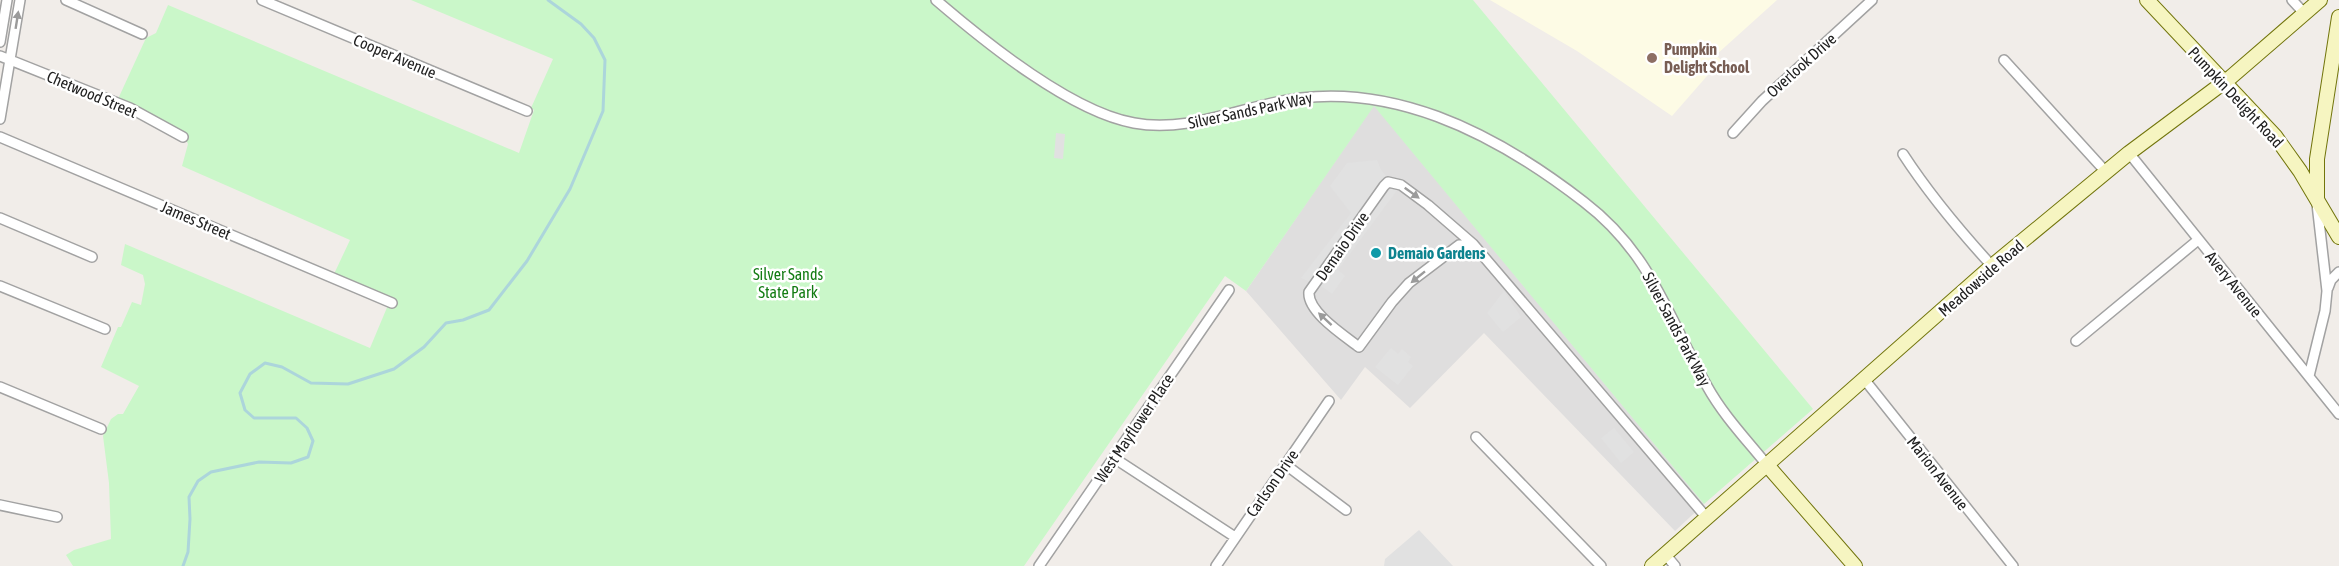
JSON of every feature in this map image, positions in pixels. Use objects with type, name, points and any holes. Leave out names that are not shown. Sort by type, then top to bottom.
[{"type":"main road","name":"Pumpkin Delight Road","points":[[2147,0],[2275,136],[2300,171],[2339,237]]},
{"type":"main road","name":"Meadowside Road","points":[[1652,566],[1992,266],[2129,153],[2223,83],[2320,0]]},
{"type":"main road","points":[[2317,200],[2317,159],[2339,17]]},
{"type":"main road","name":"Silver Sands Park Way","points":[[1767,465],[1855,566]]},
{"type":"street","points":[[0,42],[7,0]]},
{"type":"street","points":[[0,119],[20,0]]},
{"type":"street","points":[[66,0],[142,34]]},
{"type":"street","name":"Cooper Avenue","points":[[262,0],[527,111]]},
{"type":"street","name":"Silver Sands Park Way","points":[[936,0],[986,40],[1073,100],[1116,119],[1137,124],[1184,124],[1310,96],[1357,96],[1421,110],[1461,126],[1507,150],[1584,202],[1611,224],[1631,246],[1662,294],[1715,400],[1767,465]]},
{"type":"street","name":"Overlook Drive","points":[[1733,133],[1762,101],[1872,0]]},
{"type":"street","points":[[2292,0],[2304,13]]},
{"type":"street","name":"Chetwood Street","points":[[0,56],[130,108],[183,137]]},
{"type":"street","points":[[2004,60],[2106,172]]},
{"type":"street","name":"James Street","points":[[0,137],[392,303]]},
{"type":"street","name":"Avery Avenue","points":[[2129,153],[2339,414]]},
{"type":"street","points":[[1903,154],[1954,224],[1992,266]]},
{"type":"street","name":"Demaio Drive","points":[[1473,244],[1459,245],[1409,284],[1392,302],[1359,347],[1312,307],[1308,300],[1309,292],[1388,182],[1401,185],[1473,244],[1707,518]]},
{"type":"street","points":[[2309,376],[2325,310],[2327,291],[2317,200]]},
{"type":"street","points":[[0,218],[92,257]]},
{"type":"street","points":[[2076,341],[2198,240]]},
{"type":"street","points":[[2327,291],[2331,280],[2339,272]]},
{"type":"street","points":[[0,286],[105,329]]},
{"type":"street","name":"West Mayflower Place","points":[[1039,566],[1229,290]]},
{"type":"street","name":"Marion Avenue","points":[[1864,379],[2013,566]]},
{"type":"street","points":[[0,387],[101,429]]},
{"type":"street","name":"Carlson Drive","points":[[1216,566],[1329,401]]},
{"type":"street","points":[[1476,437],[1601,566]]},
{"type":"street","points":[[1114,458],[1235,537]]},
{"type":"street","points":[[1286,465],[1346,510]]},
{"type":"street","points":[[0,505],[57,517]]},
{"type":"street","points":[[1665,554],[1675,566]]},
{"type":"shaded area","name":"Pumpkin Delight School","points":[[1490,0],[1777,0],[1716,55],[1721,60],[1672,116],[1577,51]]},
{"type":"shaded area","points":[[1374,105],[1704,504],[1675,531],[1484,333],[1410,408],[1365,367],[1341,400],[1246,291]]},
{"type":"shaded area","points":[[1056,133],[1065,134],[1063,159],[1054,158]]},
{"type":"shaded area","points":[[1377,160],[1381,170],[1398,189],[1338,270],[1345,276],[1332,294],[1301,278],[1351,213],[1330,186],[1347,163]]},
{"type":"shaded area","points":[[1504,291],[1521,317],[1503,332],[1487,313]]},
{"type":"shaded area","points":[[1391,348],[1398,354],[1402,349],[1411,357],[1408,362],[1413,366],[1398,385],[1375,367]]},
{"type":"shaded area","points":[[1614,428],[1634,452],[1621,463],[1601,438]]},
{"type":"shaded area","points":[[1419,530],[1453,566],[1384,566],[1385,559]]},
{"type":"green space","name":"Silver Sands State Park","points":[[411,0],[1473,0],[1813,409],[1704,504],[1374,106],[1246,291],[1225,276],[1024,566],[73,566],[66,555],[74,550],[111,539],[109,483],[103,436],[111,419],[118,414],[123,414],[139,386],[101,367],[118,327],[121,327],[132,302],[141,305],[145,284],[143,275],[121,265],[125,244],[370,348],[391,298],[334,274],[350,240],[182,166],[188,144],[182,131],[118,99],[146,38],[156,33],[168,5],[519,153],[534,110],[531,108],[553,59]]},
{"type":"waterway","points":[[183,566],[188,552],[189,497],[198,481],[211,472],[259,462],[291,463],[308,457],[313,441],[307,428],[296,418],[254,418],[245,410],[240,393],[250,374],[265,363],[282,367],[311,383],[348,384],[394,369],[424,347],[446,323],[463,320],[489,310],[527,261],[570,189],[603,111],[605,60],[594,38],[581,24],[548,0]]},
{"type":"place","name":"Pumpkin Delight School","points":[[1652,58]]},
{"type":"place","name":"Demaio Gardens","points":[[1376,253]]}]
